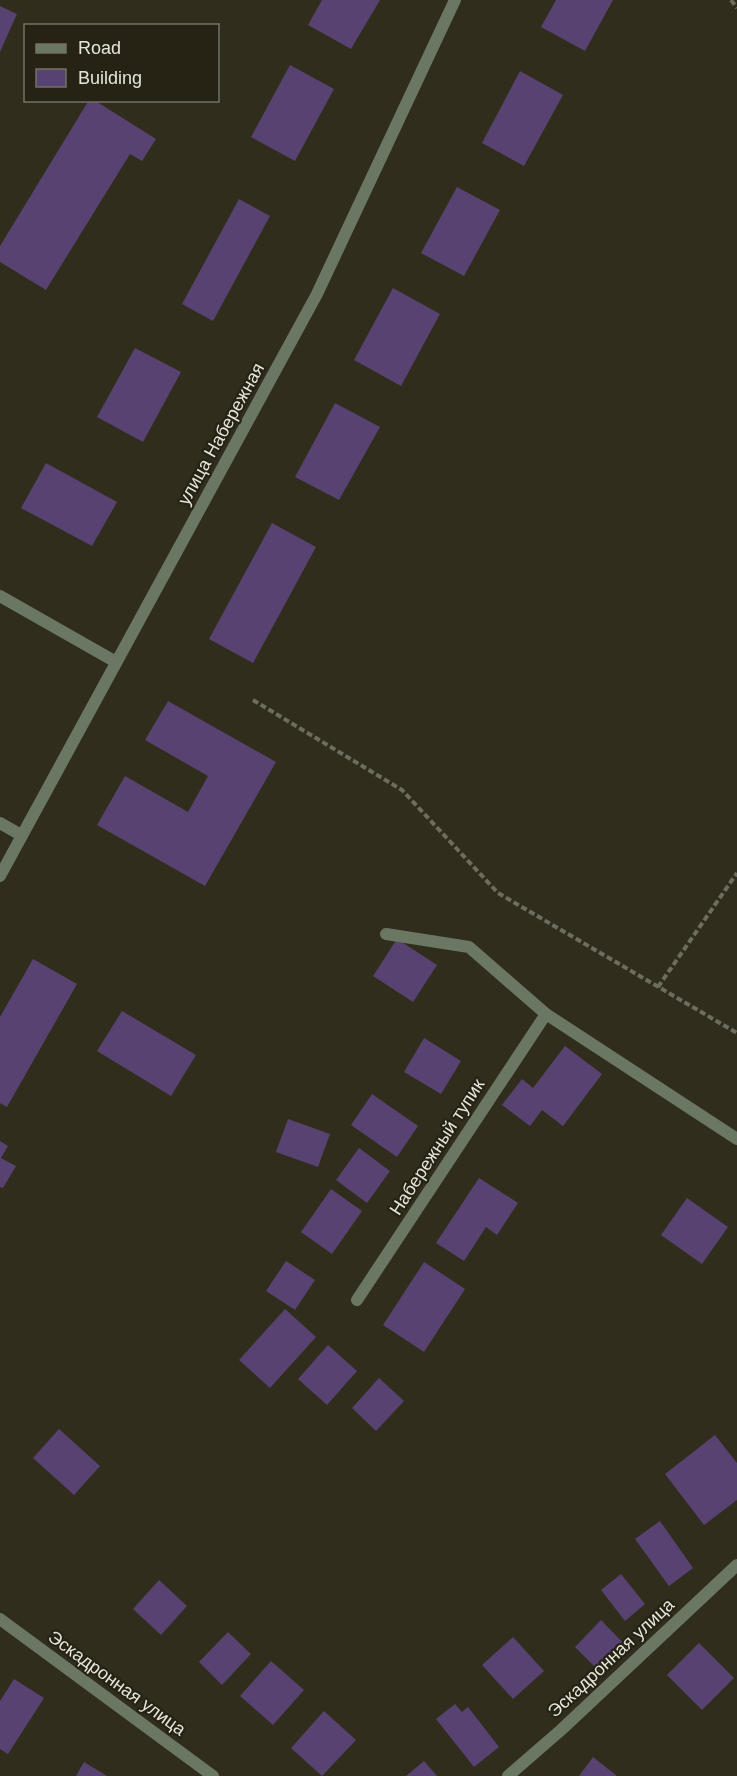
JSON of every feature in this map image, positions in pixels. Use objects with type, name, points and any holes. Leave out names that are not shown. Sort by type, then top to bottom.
[{"type":"street","name":"улица Набережная","points":[[0,876],[317,294],[455,0]]},
{"type":"street","points":[[0,596],[116,663]]},
{"type":"street","points":[[0,823],[21,835]]},
{"type":"street","points":[[386,934],[469,947],[546,1014],[737,1139]]},
{"type":"street","name":"Набережный тупик","points":[[357,1300],[546,1014]]},
{"type":"street","name":"Эскадронная улица","points":[[508,1776],[561,1730],[737,1565]]},
{"type":"street","name":"Эскадронная улица","points":[[0,1619],[213,1776]]},
{"type":"path","points":[[731,0],[737,8]]},
{"type":"path","points":[[253,700],[402,790],[498,893],[737,1033]]},
{"type":"path","points":[[658,987],[737,873]]},
{"type":"building","points":[[322,0],[380,0],[351,49],[308,25]]},
{"type":"building","points":[[556,0],[613,0],[585,51],[541,27]]},
{"type":"building","points":[[0,6],[17,14],[0,52]]},
{"type":"building","points":[[290,65],[334,89],[295,161],[251,137]]},
{"type":"building","points":[[520,71],[563,95],[524,166],[482,143]]},
{"type":"building","points":[[88,102],[97,102],[156,139],[142,161],[130,154],[46,290],[0,262],[0,246]]},
{"type":"building","points":[[457,187],[500,210],[464,276],[421,253]]},
{"type":"building","points":[[239,199],[270,216],[213,321],[182,304]]},
{"type":"building","points":[[393,288],[440,314],[401,386],[354,360]]},
{"type":"building","points":[[135,348],[181,372],[143,442],[97,417]]},
{"type":"building","points":[[335,403],[380,427],[339,500],[295,477]]},
{"type":"building","points":[[46,463],[117,502],[92,546],[21,508]]},
{"type":"building","points":[[272,523],[316,547],[253,663],[209,639]]},
{"type":"building","points":[[168,701],[276,762],[205,886],[97,825],[125,776],[188,812],[208,776],[145,740]]},
{"type":"building","points":[[397,939],[437,965],[413,1002],[373,976]]},
{"type":"building","points":[[33,959],[77,984],[7,1107],[0,1103],[0,1017]]},
{"type":"building","points":[[122,1011],[196,1055],[171,1096],[97,1051]]},
{"type":"building","points":[[424,1038],[461,1061],[441,1094],[404,1072]]},
{"type":"building","points":[[565,1046],[602,1074],[563,1126],[542,1110],[530,1126],[502,1105],[522,1079],[533,1088]]},
{"type":"building","points":[[372,1094],[418,1126],[397,1157],[351,1125]]},
{"type":"building","points":[[288,1119],[330,1134],[318,1167],[276,1152]]},
{"type":"building","points":[[0,1141],[8,1146],[1,1158],[16,1166],[3,1188],[0,1187]]},
{"type":"building","points":[[359,1148],[390,1171],[367,1203],[336,1180]]},
{"type":"building","points":[[479,1178],[518,1203],[497,1235],[486,1227],[464,1261],[436,1243]]},
{"type":"building","points":[[331,1189],[362,1211],[332,1254],[301,1232]]},
{"type":"building","points":[[687,1198],[728,1227],[702,1264],[661,1235]]},
{"type":"building","points":[[286,1261],[315,1280],[295,1310],[266,1291]]},
{"type":"building","points":[[424,1262],[465,1289],[424,1352],[383,1325]]},
{"type":"building","points":[[285,1309],[316,1337],[270,1388],[239,1360]]},
{"type":"building","points":[[328,1345],[357,1371],[327,1405],[298,1379]]},
{"type":"building","points":[[379,1378],[404,1401],[376,1431],[352,1408]]},
{"type":"building","points":[[59,1429],[100,1466],[74,1495],[33,1458]]},
{"type":"building","points":[[715,1435],[737,1463],[737,1500],[704,1525],[665,1474]]},
{"type":"building","points":[[660,1521],[693,1568],[669,1586],[635,1539]]},
{"type":"building","points":[[621,1574],[645,1604],[625,1621],[601,1590]]},
{"type":"building","points":[[159,1580],[187,1606],[161,1635],[133,1609]]},
{"type":"building","points":[[601,1620],[627,1647],[601,1673],[575,1647]]},
{"type":"building","points":[[228,1632],[251,1654],[222,1685],[199,1662]]},
{"type":"building","points":[[513,1637],[544,1671],[513,1699],[482,1665]]},
{"type":"building","points":[[699,1643],[734,1678],[702,1710],[667,1675]]},
{"type":"building","points":[[271,1661],[304,1690],[273,1725],[240,1696]]},
{"type":"building","points":[[14,1679],[44,1698],[8,1754],[0,1749],[0,1701]]},
{"type":"building","points":[[455,1704],[462,1712],[468,1707],[499,1747],[474,1767],[436,1719]]},
{"type":"building","points":[[324,1711],[356,1740],[322,1776],[291,1748]]},
{"type":"building","points":[[593,1757],[617,1776],[579,1776]]},
{"type":"building","points":[[424,1761],[437,1776],[406,1776]]},
{"type":"building","points":[[84,1762],[107,1776],[76,1776]]}]
